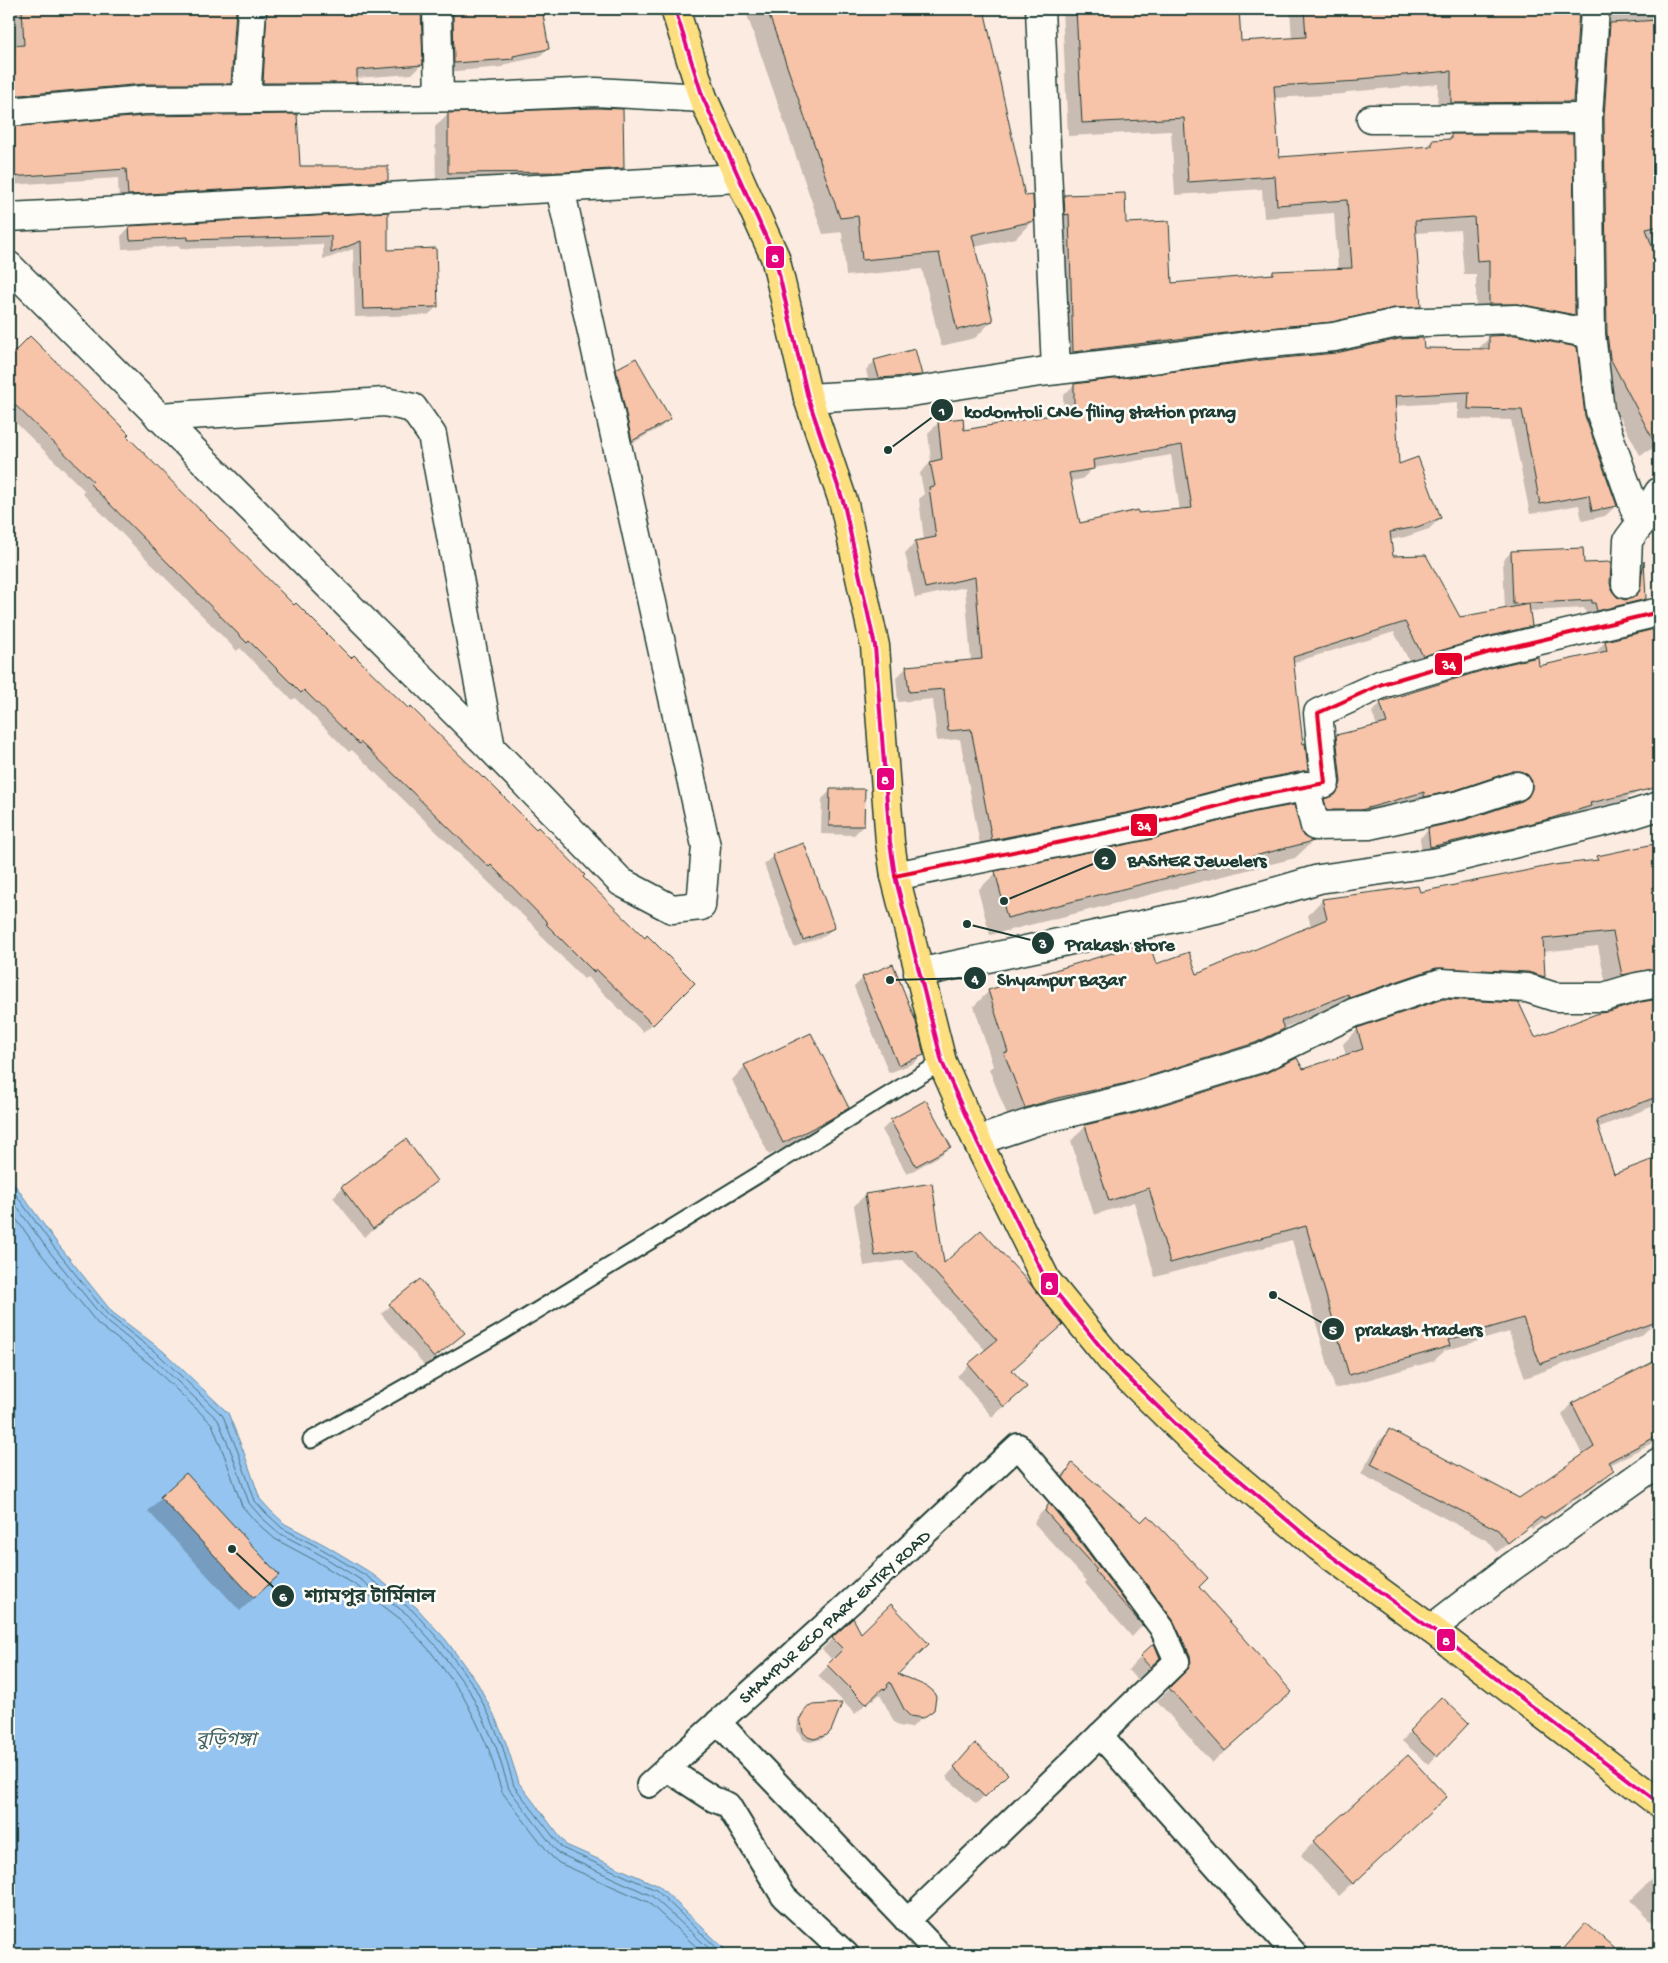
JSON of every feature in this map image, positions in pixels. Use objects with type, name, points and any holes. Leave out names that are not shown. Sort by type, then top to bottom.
[{"type":"highway","points":[[676,9],[703,98],[775,257],[808,398],[844,504],[875,646],[889,832],[895,876],[942,1062],[977,1141],[1046,1280],[1116,1366],[1192,1440],[1319,1547],[1431,1629],[1659,1803]]},
{"type":"street","points":[[246,99],[252,9]]},
{"type":"street","points":[[438,9],[439,97]]},
{"type":"street","points":[[1040,9],[1056,370]]},
{"type":"street","points":[[1594,9],[1588,118],[1591,334],[1600,411],[1640,524]]},
{"type":"street","points":[[9,112],[144,100],[439,97],[596,92],[703,98]]},
{"type":"street","points":[[1371,119],[1588,118]]},
{"type":"street","points":[[9,217],[739,178]]},
{"type":"street","points":[[9,266],[491,748],[621,882],[672,910],[701,906],[706,846],[560,188]]},
{"type":"street","points":[[808,398],[911,392],[1056,370],[1170,357],[1260,344],[1334,337],[1397,323],[1516,319],[1591,334]]},
{"type":"street","points":[[159,417],[385,402],[413,408],[432,435],[491,748]]},
{"type":"street","points":[[1626,584],[1628,540],[1659,492]]},
{"type":"street","points":[[895,876],[1145,825],[1252,797],[1325,782],[1318,713],[1382,684],[1490,652],[1659,612]]},
{"type":"street","points":[[1305,786],[1315,826],[1369,825],[1460,805],[1518,786]]},
{"type":"street","points":[[918,973],[1216,909],[1319,879],[1438,862],[1624,817],[1659,806]]},
{"type":"street","points":[[977,1141],[1039,1120],[1131,1098],[1261,1058],[1353,1013],[1440,984],[1475,984],[1527,988],[1556,997],[1604,997],[1637,987],[1659,983]]},
{"type":"street","name":"SHAMPUR ECO PARK ENTRY ROAD","points":[[649,1785],[854,1599],[1018,1446],[1083,1522],[1162,1628],[1177,1661],[1100,1735]]},
{"type":"street","points":[[1431,1629],[1510,1568],[1659,1462]]},
{"type":"street","points":[[718,1722],[939,1954]]},
{"type":"street","points":[[907,1921],[1100,1735],[1295,1954]]},
{"type":"street","points":[[667,1769],[713,1799],[728,1805],[784,1897],[846,1954]]},
{"type":"lane","points":[[311,1440],[502,1332],[942,1062]]},
{"type":"water","name":"বুড়িগঙ্গা","points":[[9,1177],[57,1243],[112,1312],[163,1351],[228,1413],[260,1499],[270,1510],[285,1524],[368,1571],[416,1607],[446,1640],[478,1684],[494,1715],[506,1743],[519,1783],[566,1845],[659,1886],[730,1954],[9,1954]]},
{"type":"building","points":[[22,9],[236,9],[231,84],[143,84],[9,96],[9,46],[24,45]]},
{"type":"building","points":[[267,9],[421,9],[423,65],[357,70],[357,83],[263,83]]},
{"type":"building","points":[[453,9],[542,9],[549,49],[513,56],[513,59],[454,63]]},
{"type":"building","points":[[767,9],[984,9],[1025,196],[1033,195],[1034,221],[972,235],[993,321],[957,330],[939,253],[862,260],[858,216],[840,218]]},
{"type":"building","points":[[1076,9],[1239,9],[1241,41],[1306,37],[1304,9],[1579,9],[1573,102],[1451,103],[1451,71],[1359,79],[1359,81],[1274,86],[1279,157],[1432,146],[1432,140],[1451,139],[1451,134],[1573,134],[1575,315],[1519,304],[1489,304],[1489,260],[1477,261],[1474,217],[1415,221],[1421,307],[1394,308],[1332,322],[1258,329],[1073,352],[1069,214],[1065,215],[1064,195],[1125,193],[1126,223],[1169,221],[1172,283],[1273,274],[1273,271],[1352,268],[1347,200],[1277,205],[1275,176],[1188,182],[1184,118],[1082,123]]},
{"type":"building","points":[[1659,20],[1659,226],[1646,229],[1659,267],[1659,451],[1610,358],[1607,333],[1604,118],[1610,23]]},
{"type":"building","points":[[596,108],[623,109],[624,168],[567,172],[448,173],[448,113]]},
{"type":"building","points":[[297,114],[300,166],[388,166],[388,181],[128,195],[126,169],[9,177],[9,127],[145,116]]},
{"type":"building","points":[[388,212],[388,250],[436,248],[438,307],[363,309],[361,241],[331,253],[331,236],[188,240],[188,237],[130,240],[129,226]]},
{"type":"building","points":[[1515,335],[1577,347],[1585,416],[1617,506],[1592,511],[1589,495],[1540,504],[1522,410],[1468,409],[1469,392],[1395,396],[1399,464],[1418,457],[1441,518],[1417,527],[1390,532],[1393,556],[1426,555],[1460,617],[1529,604],[1532,626],[1486,637],[1423,656],[1405,622],[1293,657],[1303,744],[1305,743],[1308,770],[1248,782],[1141,810],[992,840],[971,729],[948,731],[944,689],[909,692],[906,666],[982,659],[975,577],[925,588],[915,541],[936,537],[929,487],[935,486],[930,462],[942,459],[938,421],[963,418],[964,430],[1074,411],[1074,384],[1262,360],[1336,353],[1399,339],[1423,338],[1424,348],[1489,349],[1489,336]],"holes":[[[1182,445],[1192,508],[1138,513],[1138,510],[1080,523],[1069,473],[1094,469],[1093,460]]]},
{"type":"building","points":[[30,336],[129,434],[127,436],[294,605],[296,603],[351,658],[354,655],[409,709],[411,707],[536,829],[538,827],[585,875],[583,877],[645,938],[647,935],[695,983],[653,1025],[596,969],[594,972],[491,865],[489,867],[361,742],[359,744],[304,690],[301,693],[249,641],[247,643],[90,484],[93,481],[9,399],[9,357]]},
{"type":"building","points":[[915,349],[922,375],[879,378],[874,360]]},
{"type":"building","points":[[636,358],[671,419],[632,441],[616,369]]},
{"type":"building","points":[[1583,548],[1584,563],[1611,562],[1610,583],[1612,591],[1617,597],[1625,600],[1633,598],[1639,592],[1644,561],[1646,599],[1597,611],[1592,600],[1513,604],[1511,551]]},
{"type":"building","points":[[1659,628],[1659,787],[1590,803],[1591,806],[1549,819],[1430,847],[1428,828],[1465,820],[1522,801],[1528,797],[1532,789],[1532,781],[1528,775],[1521,771],[1513,771],[1456,790],[1424,797],[1424,792],[1361,810],[1327,810],[1324,799],[1335,795],[1341,782],[1336,735],[1387,723],[1380,702],[1494,667],[1538,657],[1539,666],[1607,651],[1605,641]]},
{"type":"building","points":[[830,789],[865,789],[864,826],[829,826]]},
{"type":"building","points":[[1294,805],[1303,836],[1314,841],[1007,918],[995,871],[1148,840],[1255,812]]},
{"type":"building","points":[[804,843],[835,928],[803,940],[772,854]]},
{"type":"building","points":[[1659,843],[1659,968],[1622,975],[1613,932],[1543,939],[1545,977],[1528,972],[1436,968],[1349,998],[1348,994],[1281,1021],[1284,1029],[1255,1043],[1127,1083],[1057,1098],[1025,1108],[1004,1053],[1008,1052],[988,990],[1149,942],[1156,964],[1189,952],[1197,974],[1327,919],[1322,899],[1418,886],[1420,892],[1554,865],[1598,860],[1597,856]]},
{"type":"building","points":[[893,964],[916,1022],[924,1055],[898,1065],[862,977]]},
{"type":"building","points":[[1443,999],[1519,1003],[1535,1037],[1599,1013],[1659,999],[1659,1096],[1596,1120],[1614,1174],[1659,1157],[1659,1321],[1540,1364],[1523,1318],[1448,1340],[1450,1346],[1349,1375],[1306,1226],[1170,1263],[1149,1188],[1109,1201],[1085,1125],[1136,1113],[1266,1073],[1297,1058],[1303,1069],[1363,1049],[1357,1028]]},
{"type":"building","points":[[811,1033],[849,1108],[783,1143],[744,1065]]},
{"type":"building","points":[[926,1100],[951,1147],[916,1166],[890,1120]]},
{"type":"building","points":[[406,1139],[437,1181],[373,1229],[341,1187]]},
{"type":"building","points":[[932,1183],[944,1263],[981,1230],[1031,1285],[1063,1325],[1012,1370],[1027,1387],[1004,1407],[968,1364],[997,1340],[914,1250],[875,1256],[865,1194]]},
{"type":"building","points":[[420,1279],[465,1333],[434,1358],[389,1304]]},
{"type":"building","points":[[1659,1359],[1659,1435],[1608,1462],[1614,1471],[1543,1519],[1541,1517],[1508,1543],[1498,1530],[1371,1464],[1389,1429],[1519,1498],[1594,1447],[1572,1403]]},
{"type":"building","points":[[1072,1463],[1141,1522],[1148,1515],[1208,1578],[1199,1587],[1292,1692],[1225,1751],[1169,1688],[1187,1670],[1191,1663],[1190,1655],[1173,1620],[1094,1514],[1063,1478]]},
{"type":"building","points":[[186,1473],[279,1575],[254,1598],[160,1497]]},
{"type":"building","points":[[1049,1503],[1144,1627],[1095,1571],[1097,1569],[1045,1511]]},
{"type":"building","points":[[891,1604],[929,1644],[898,1674],[933,1691],[936,1697],[934,1710],[923,1718],[910,1716],[905,1711],[890,1682],[885,1690],[883,1688],[866,1704],[827,1665],[843,1649],[832,1638],[853,1618],[861,1633]]},
{"type":"building","points":[[1154,1643],[1160,1658],[1150,1667],[1140,1656]]},
{"type":"building","points":[[1442,1697],[1469,1723],[1437,1757],[1409,1731]]},
{"type":"building","points":[[842,1703],[831,1731],[827,1735],[814,1739],[808,1737],[803,1732],[800,1719],[806,1708],[813,1705]]},
{"type":"building","points":[[975,1743],[1008,1774],[985,1797],[954,1767]]},
{"type":"building","points":[[1408,1755],[1447,1797],[1353,1884],[1313,1841]]},
{"type":"building","points":[[1586,1923],[1621,1954],[1558,1954]]},
{"type":"transit line","name":"8","points":[[675,9],[703,98],[775,257],[808,398],[844,504],[875,646],[890,842],[895,876],[942,1062],[977,1141],[1046,1280],[1116,1366],[1192,1440],[1319,1547],[1431,1629],[1659,1803]]},
{"type":"transit line","name":"34","points":[[895,876],[1145,825],[1252,797],[1325,783],[1318,713],[1382,684],[1490,652],[1659,612]]},
{"type":"place","name":"kodomtoli CNG filing station prang","points":[[888,450]]},
{"type":"place","name":"BASHER Jewelers","points":[[1004,901]]},
{"type":"place","name":"Prakash store","points":[[967,924]]},
{"type":"place","name":"Shyampur Bazar","points":[[890,980]]},
{"type":"place","name":"prakash traders","points":[[1273,1295]]},
{"type":"place","name":"শ্যামপুর টার্মিনাল","points":[[232,1549]]}]
